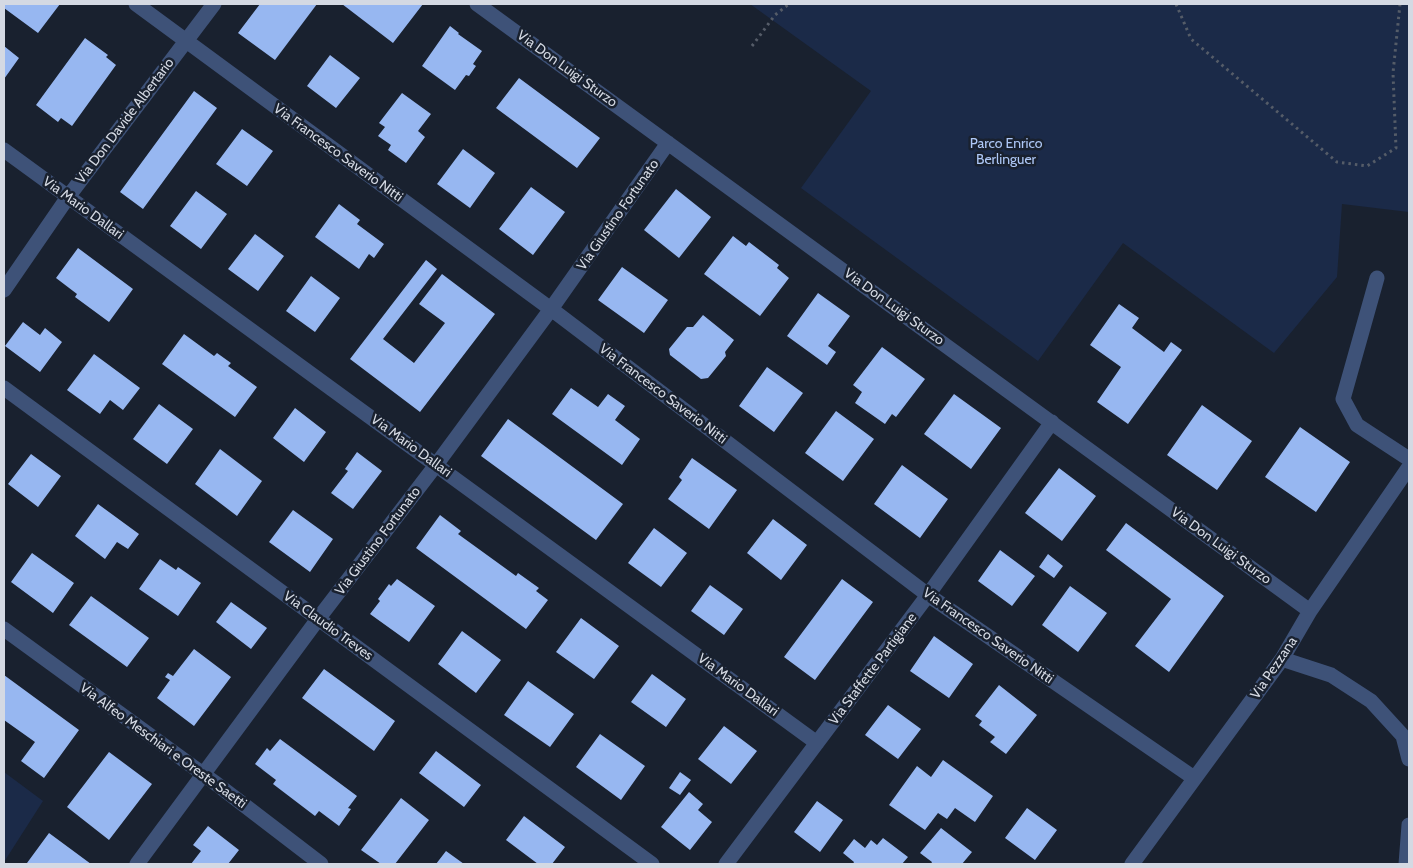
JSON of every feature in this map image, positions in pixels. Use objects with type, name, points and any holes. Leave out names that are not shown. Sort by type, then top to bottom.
[{"type":"street","name":"Via Francesco Saverio Nitti","points":[[136,4],[551,309],[928,595],[1194,778]]},
{"type":"street","name":"Via Don Davide Albertario","points":[[4,290],[68,197],[214,4]]},
{"type":"street","name":"Via Don Luigi Sturzo","points":[[477,4],[1310,611]]},
{"type":"street","name":"Via Giustino Fortunato","points":[[137,864],[551,309],[668,143]]},
{"type":"street","name":"Via Mario Dallari","points":[[4,150],[817,743]]},
{"type":"street","points":[[1377,278],[1343,399],[1357,425],[1409,459]]},
{"type":"street","name":"Via Claudio Treves","points":[[4,388],[652,864]]},
{"type":"street","name":"Via Staffette Partigiane","points":[[726,864],[928,595],[1052,422]]},
{"type":"street","name":"Via Pezzana","points":[[1132,864],[1282,659],[1310,611],[1409,467]]},
{"type":"street","name":"Via Alfeo Meschiari e Oreste Saetti","points":[[4,629],[203,774],[322,864]]},
{"type":"street","points":[[1282,659],[1331,675],[1371,701],[1403,736],[1409,760]]},
{"type":"street","points":[[1406,864],[1409,826]]},
{"type":"path","points":[[752,46],[774,15],[790,4]]},
{"type":"path","points":[[1176,4],[1191,39],[1337,162],[1367,166],[1396,148],[1393,73],[1400,4]]},
{"type":"green space","name":"Parco Enrico Berlinguer","points":[[750,4],[1409,4],[1409,212],[1342,204],[1337,277],[1274,353],[1123,243],[1038,361],[801,188],[871,91]]},
{"type":"green space","points":[[4,772],[43,801],[4,862]]},
{"type":"building","points":[[4,4],[60,4],[38,33],[4,8]]},
{"type":"building","points":[[260,4],[317,4],[275,60],[238,33]]},
{"type":"building","points":[[342,4],[423,4],[393,43]]},
{"type":"building","points":[[450,26],[482,51],[473,64],[476,66],[469,76],[466,75],[455,90],[422,66]]},
{"type":"building","points":[[85,38],[108,55],[106,57],[116,65],[72,126],[61,118],[58,122],[36,105]]},
{"type":"building","points":[[4,46],[19,58],[4,79]]},
{"type":"building","points":[[330,55],[360,78],[336,108],[307,86]]},
{"type":"building","points":[[519,78],[600,138],[577,168],[496,108]]},
{"type":"building","points":[[194,91],[217,108],[143,209],[120,192]]},
{"type":"building","points":[[402,93],[431,114],[418,131],[425,137],[406,163],[388,150],[391,145],[378,136],[385,127],[379,123]]},
{"type":"building","points":[[242,129],[273,151],[247,186],[216,164]]},
{"type":"building","points":[[463,149],[495,173],[470,208],[437,184]]},
{"type":"building","points":[[531,187],[565,212],[533,255],[499,229]]},
{"type":"building","points":[[676,189],[711,217],[679,258],[644,230]]},
{"type":"building","points":[[196,191],[227,214],[201,249],[170,226]]},
{"type":"building","points":[[339,204],[360,220],[357,224],[384,244],[374,258],[369,254],[359,269],[315,237]]},
{"type":"building","points":[[255,234],[284,256],[258,291],[228,269]]},
{"type":"building","points":[[733,236],[746,246],[749,242],[779,265],[777,268],[789,278],[760,316],[704,274]]},
{"type":"building","points":[[78,248],[133,289],[109,322],[75,297],[77,294],[56,278]]},
{"type":"building","points":[[426,260],[437,269],[383,339],[414,363],[445,323],[419,304],[442,274],[495,314],[420,412],[350,359]]},
{"type":"building","points":[[622,267],[668,300],[644,333],[598,300]]},
{"type":"building","points":[[311,276],[340,298],[315,332],[286,311]]},
{"type":"building","points":[[818,293],[850,316],[828,346],[836,352],[827,365],[787,336]]},
{"type":"building","points":[[1119,304],[1139,318],[1132,328],[1164,352],[1171,342],[1182,350],[1128,424],[1097,402],[1121,367],[1090,345]]},
{"type":"building","points":[[703,315],[734,340],[725,352],[726,356],[708,378],[701,379],[670,355],[669,349],[687,327],[693,327]]},
{"type":"building","points":[[23,322],[40,335],[45,328],[62,342],[40,372],[5,346]]},
{"type":"building","points":[[184,334],[214,356],[217,353],[231,363],[228,366],[257,387],[235,417],[162,364]]},
{"type":"building","points":[[882,347],[925,379],[896,417],[892,414],[885,424],[855,403],[862,392],[853,385]]},
{"type":"building","points":[[94,354],[140,388],[123,410],[110,400],[100,414],[67,390]]},
{"type":"building","points":[[767,367],[803,393],[774,432],[739,406]]},
{"type":"building","points":[[571,388],[598,407],[608,394],[625,406],[615,420],[640,439],[622,465],[552,414]]},
{"type":"building","points":[[954,394],[1001,428],[971,469],[924,434]]},
{"type":"building","points":[[159,404],[193,429],[167,464],[133,439]]},
{"type":"building","points":[[1202,405],[1252,441],[1217,490],[1167,455]]},
{"type":"building","points":[[295,408],[326,432],[304,462],[273,438]]},
{"type":"building","points":[[836,411],[874,439],[843,481],[805,453]]},
{"type":"building","points":[[508,419],[623,504],[596,540],[481,456]]},
{"type":"building","points":[[1300,427],[1350,462],[1316,512],[1265,477]]},
{"type":"building","points":[[220,449],[262,481],[237,516],[195,484]]},
{"type":"building","points":[[357,452],[382,471],[353,509],[331,493],[348,471],[345,469]]},
{"type":"building","points":[[31,454],[61,476],[38,507],[8,484]]},
{"type":"building","points":[[692,458],[737,490],[709,529],[668,499],[682,480],[679,477]]},
{"type":"building","points":[[902,465],[948,499],[920,538],[874,504]]},
{"type":"building","points":[[1059,468],[1096,496],[1062,541],[1025,513]]},
{"type":"building","points":[[98,504],[139,534],[128,549],[117,542],[105,559],[75,536]]},
{"type":"building","points":[[293,510],[333,539],[310,572],[269,542]]},
{"type":"building","points":[[440,515],[461,531],[458,534],[516,576],[518,573],[539,588],[536,591],[548,600],[526,629],[416,548]]},
{"type":"building","points":[[773,519],[807,545],[781,580],[747,553]]},
{"type":"building","points":[[1126,523],[1224,596],[1169,672],[1135,646],[1171,599],[1106,550]]},
{"type":"building","points":[[654,528],[687,553],[661,587],[628,563]]},
{"type":"building","points":[[1000,550],[1035,576],[1012,606],[978,581]]},
{"type":"building","points":[[32,553],[74,583],[53,613],[11,582]]},
{"type":"building","points":[[1048,554],[1063,566],[1054,578],[1039,567]]},
{"type":"building","points":[[160,559],[176,570],[178,567],[201,583],[178,616],[139,589]]},
{"type":"building","points":[[397,579],[435,606],[409,642],[370,614],[389,584],[391,586]]},
{"type":"building","points":[[842,579],[873,602],[815,680],[784,657]]},
{"type":"building","points":[[710,585],[743,609],[724,635],[691,611]]},
{"type":"building","points":[[1070,586],[1107,613],[1078,652],[1042,625]]},
{"type":"building","points":[[91,596],[149,638],[127,667],[69,625]]},
{"type":"building","points":[[231,602],[267,628],[251,649],[216,622]]},
{"type":"building","points":[[581,618],[619,646],[594,679],[556,652]]},
{"type":"building","points":[[462,631],[501,660],[476,693],[438,664]]},
{"type":"building","points":[[934,636],[973,664],[949,698],[910,671]]},
{"type":"building","points":[[194,649],[231,677],[194,726],[157,698],[170,680],[165,677],[168,673],[173,676]]},
{"type":"building","points":[[324,669],[395,721],[374,751],[302,698]]},
{"type":"building","points":[[652,674],[686,699],[666,727],[631,702]]},
{"type":"building","points":[[4,675],[79,730],[44,778],[21,761],[35,742],[4,720]]},
{"type":"building","points":[[528,681],[574,714],[550,747],[504,715]]},
{"type":"building","points":[[999,685],[1037,715],[1006,754],[990,742],[995,737],[979,725],[982,721],[975,716]]},
{"type":"building","points":[[888,705],[921,729],[898,759],[865,735]]},
{"type":"building","points":[[724,726],[757,751],[731,784],[698,759]]},
{"type":"building","points":[[600,734],[645,766],[621,800],[576,767]]},
{"type":"building","points":[[280,739],[357,796],[348,808],[351,809],[339,826],[319,811],[315,816],[273,784],[276,780],[255,764],[267,748],[270,751]]},
{"type":"building","points":[[436,751],[481,785],[464,807],[419,773]]},
{"type":"building","points":[[109,752],[152,784],[109,840],[67,807]]},
{"type":"building","points":[[943,760],[993,796],[975,822],[955,808],[947,819],[938,813],[925,830],[889,805],[917,766],[931,777]]},
{"type":"building","points":[[680,772],[691,780],[680,795],[669,788]]},
{"type":"building","points":[[689,792],[703,804],[698,810],[712,822],[690,850],[661,827]]},
{"type":"building","points":[[401,798],[429,820],[395,864],[381,864],[361,850]]},
{"type":"building","points":[[817,801],[843,820],[820,852],[794,832]]},
{"type":"building","points":[[1027,808],[1057,830],[1035,860],[1005,838]]},
{"type":"building","points":[[524,816],[565,847],[552,864],[538,864],[506,840]]},
{"type":"building","points":[[208,826],[239,850],[228,864],[191,864],[201,851],[193,845]]},
{"type":"building","points":[[941,828],[972,852],[962,864],[931,864],[932,862],[920,853]]},
{"type":"building","points":[[49,833],[91,864],[27,863]]},
{"type":"building","points":[[883,838],[908,857],[902,864],[853,864],[854,862],[843,853],[854,839],[865,848],[871,840],[877,845]]},
{"type":"building","points":[[446,851],[464,864],[436,864]]}]
